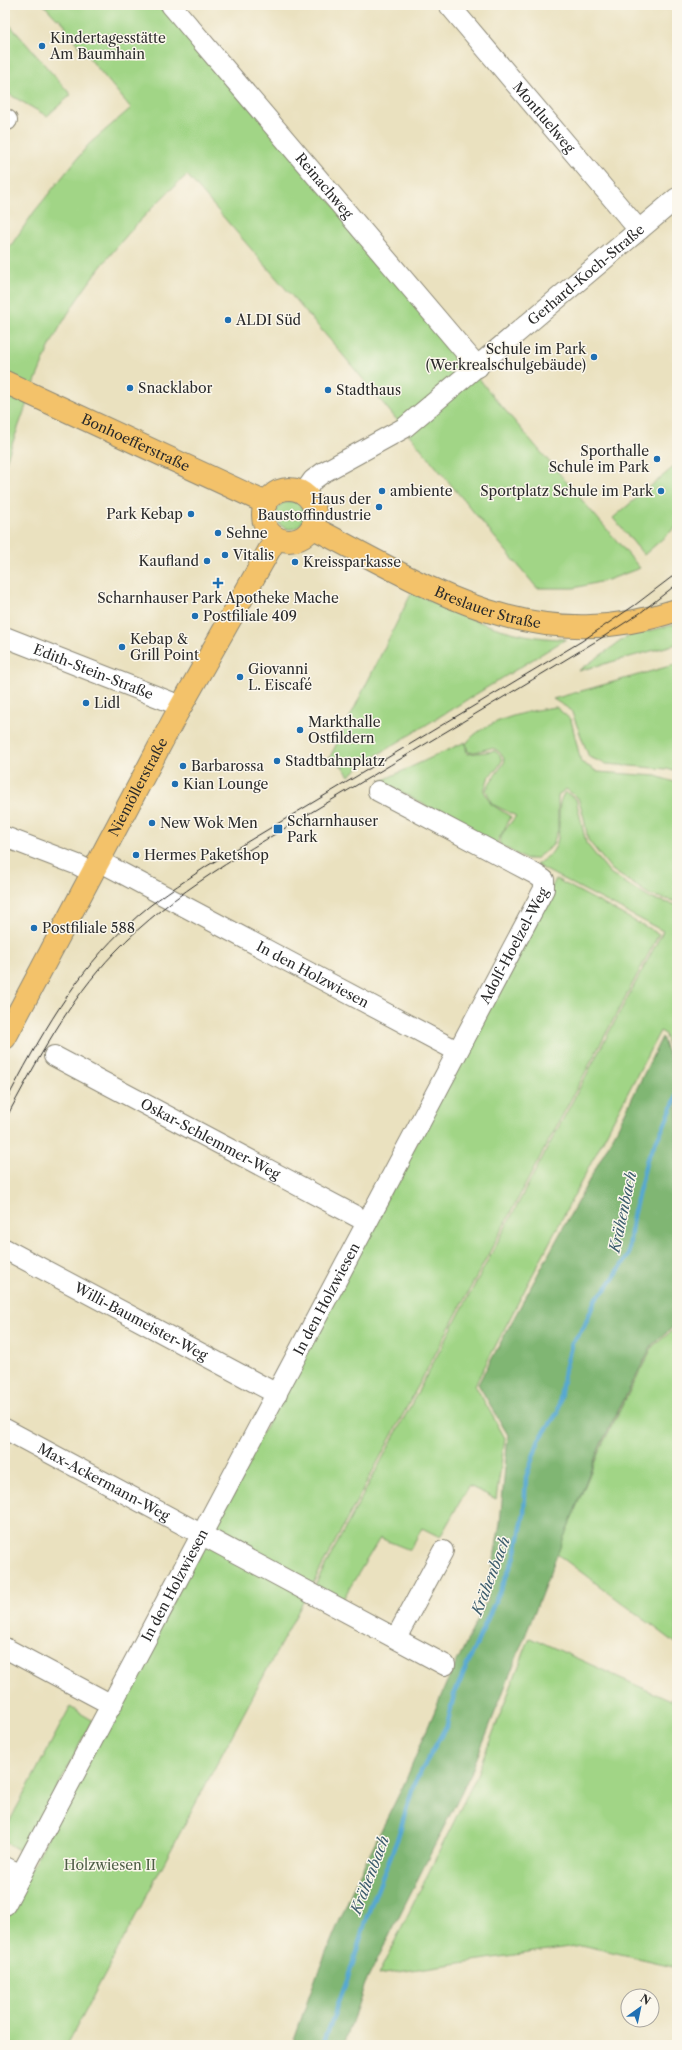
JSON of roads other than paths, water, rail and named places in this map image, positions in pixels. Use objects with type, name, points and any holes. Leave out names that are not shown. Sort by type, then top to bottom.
[{"type":"main road","name":"Bonhoefferstraße","points":[[5,382],[266,503]]},
{"type":"main road","points":[[295,490],[303,494],[308,498],[314,509],[314,521],[312,527],[307,534],[292,541],[276,538],[266,526],[264,510],[266,503],[278,492],[295,490]]},
{"type":"main road","name":"Breslauer Straße","points":[[312,527],[453,599],[490,613],[518,620],[559,626],[611,625],[634,623],[677,610]]},
{"type":"main road","name":"Niemöllerstraße","points":[[5,1038],[229,618],[276,538]]},
{"type":"street","name":"Reinachweg","points":[[171,5],[478,367]]},
{"type":"street","name":"Montluelweg","points":[[449,5],[639,230]]},
{"type":"street","name":"Gerhard-Koch-Straße","points":[[303,494],[313,480],[324,472],[404,428],[677,198]]},
{"type":"street","name":"Edith-Stein-Straße","points":[[5,637],[182,706]]},
{"type":"street","name":"Adolf-Hoelzel-Weg","points":[[378,791],[544,880],[544,889],[457,1051]]},
{"type":"street","name":"In den Holzwiesen","points":[[5,837],[78,865],[96,867],[457,1051],[112,1705],[13,1871],[5,1905]]},
{"type":"street","name":"Oskar-Schlemmer-Weg","points":[[54,1056],[367,1222]]},
{"type":"street","name":"Willi-Baumeister-Weg","points":[[5,1249],[277,1394]]},
{"type":"street","name":"Max-Ackermann-Weg","points":[[5,1429],[445,1665]]},
{"type":"street","points":[[396,1638],[443,1551]]},
{"type":"street","points":[[5,1648],[112,1705]]},
{"type":"waterway","name":"Krähenbach","points":[[323,2045],[352,1966],[367,1916],[397,1840],[414,1784],[447,1725],[454,1695],[515,1556],[524,1514],[526,1477],[539,1440],[558,1412],[564,1373],[572,1343],[584,1327],[595,1300],[608,1286],[628,1256],[633,1216],[647,1159],[665,1124],[677,1095]]},
{"type":"tram line","points":[[5,1103],[45,1030],[76,984],[111,941],[149,906],[207,866],[582,641],[635,605],[677,573]]},
{"type":"tram line","points":[[5,1120],[54,1032],[82,991],[115,952],[161,910],[186,891],[239,856],[603,637],[640,613],[677,584]]},
{"type":"place","name":"Kindertagesstätte Am Baumhain","points":[[42,46]]},
{"type":"place","name":"ALDI Süd","points":[[228,320]]},
{"type":"place","name":"Schule im Park (Werkrealschulgebäude)","points":[[594,357]]},
{"type":"place","name":"Snacklabor","points":[[130,388]]},
{"type":"place","name":"Stadthaus","points":[[328,390]]},
{"type":"place","name":"Sporthalle Schule im Park","points":[[657,459]]},
{"type":"place","name":"ambiente","points":[[382,491]]},
{"type":"place","name":"Sportplatz Schule im Park","points":[[661,491]]},
{"type":"place","name":"Haus der Baustoffindustrie","points":[[379,507]]},
{"type":"place","name":"Park Kebap","points":[[191,514]]},
{"type":"place","name":"Sehne","points":[[218,533]]},
{"type":"place","name":"Vitalis","points":[[225,555]]},
{"type":"place","name":"Kaufland","points":[[207,561]]},
{"type":"place","name":"Kreissparkasse","points":[[295,562]]},
{"type":"place","name":"Scharnhauser Park Apotheke Mache","points":[[218,583]]},
{"type":"place","name":"Postfiliale 409","points":[[195,616]]},
{"type":"place","name":"Kebap & Grill Point","points":[[122,647]]},
{"type":"place","name":"Giovanni L. Eiscafé","points":[[240,677]]},
{"type":"place","name":"Lidl","points":[[86,703]]},
{"type":"place","name":"Markthalle Ostfildern","points":[[300,730]]},
{"type":"place","name":"Stadtbahnplatz","points":[[277,761]]},
{"type":"place","name":"Barbarossa","points":[[183,766]]},
{"type":"place","name":"Kian Lounge","points":[[175,784]]},
{"type":"place","name":"New Wok Men","points":[[152,823]]},
{"type":"place","name":"Scharnhauser Park","points":[[278,829]]},
{"type":"place","name":"Hermes Paketshop","points":[[136,855]]},
{"type":"place","name":"Postfiliale 588","points":[[34,928]]},
{"type":"park label","name":"Holzwiesen II","points":[[110,1865]]}]
